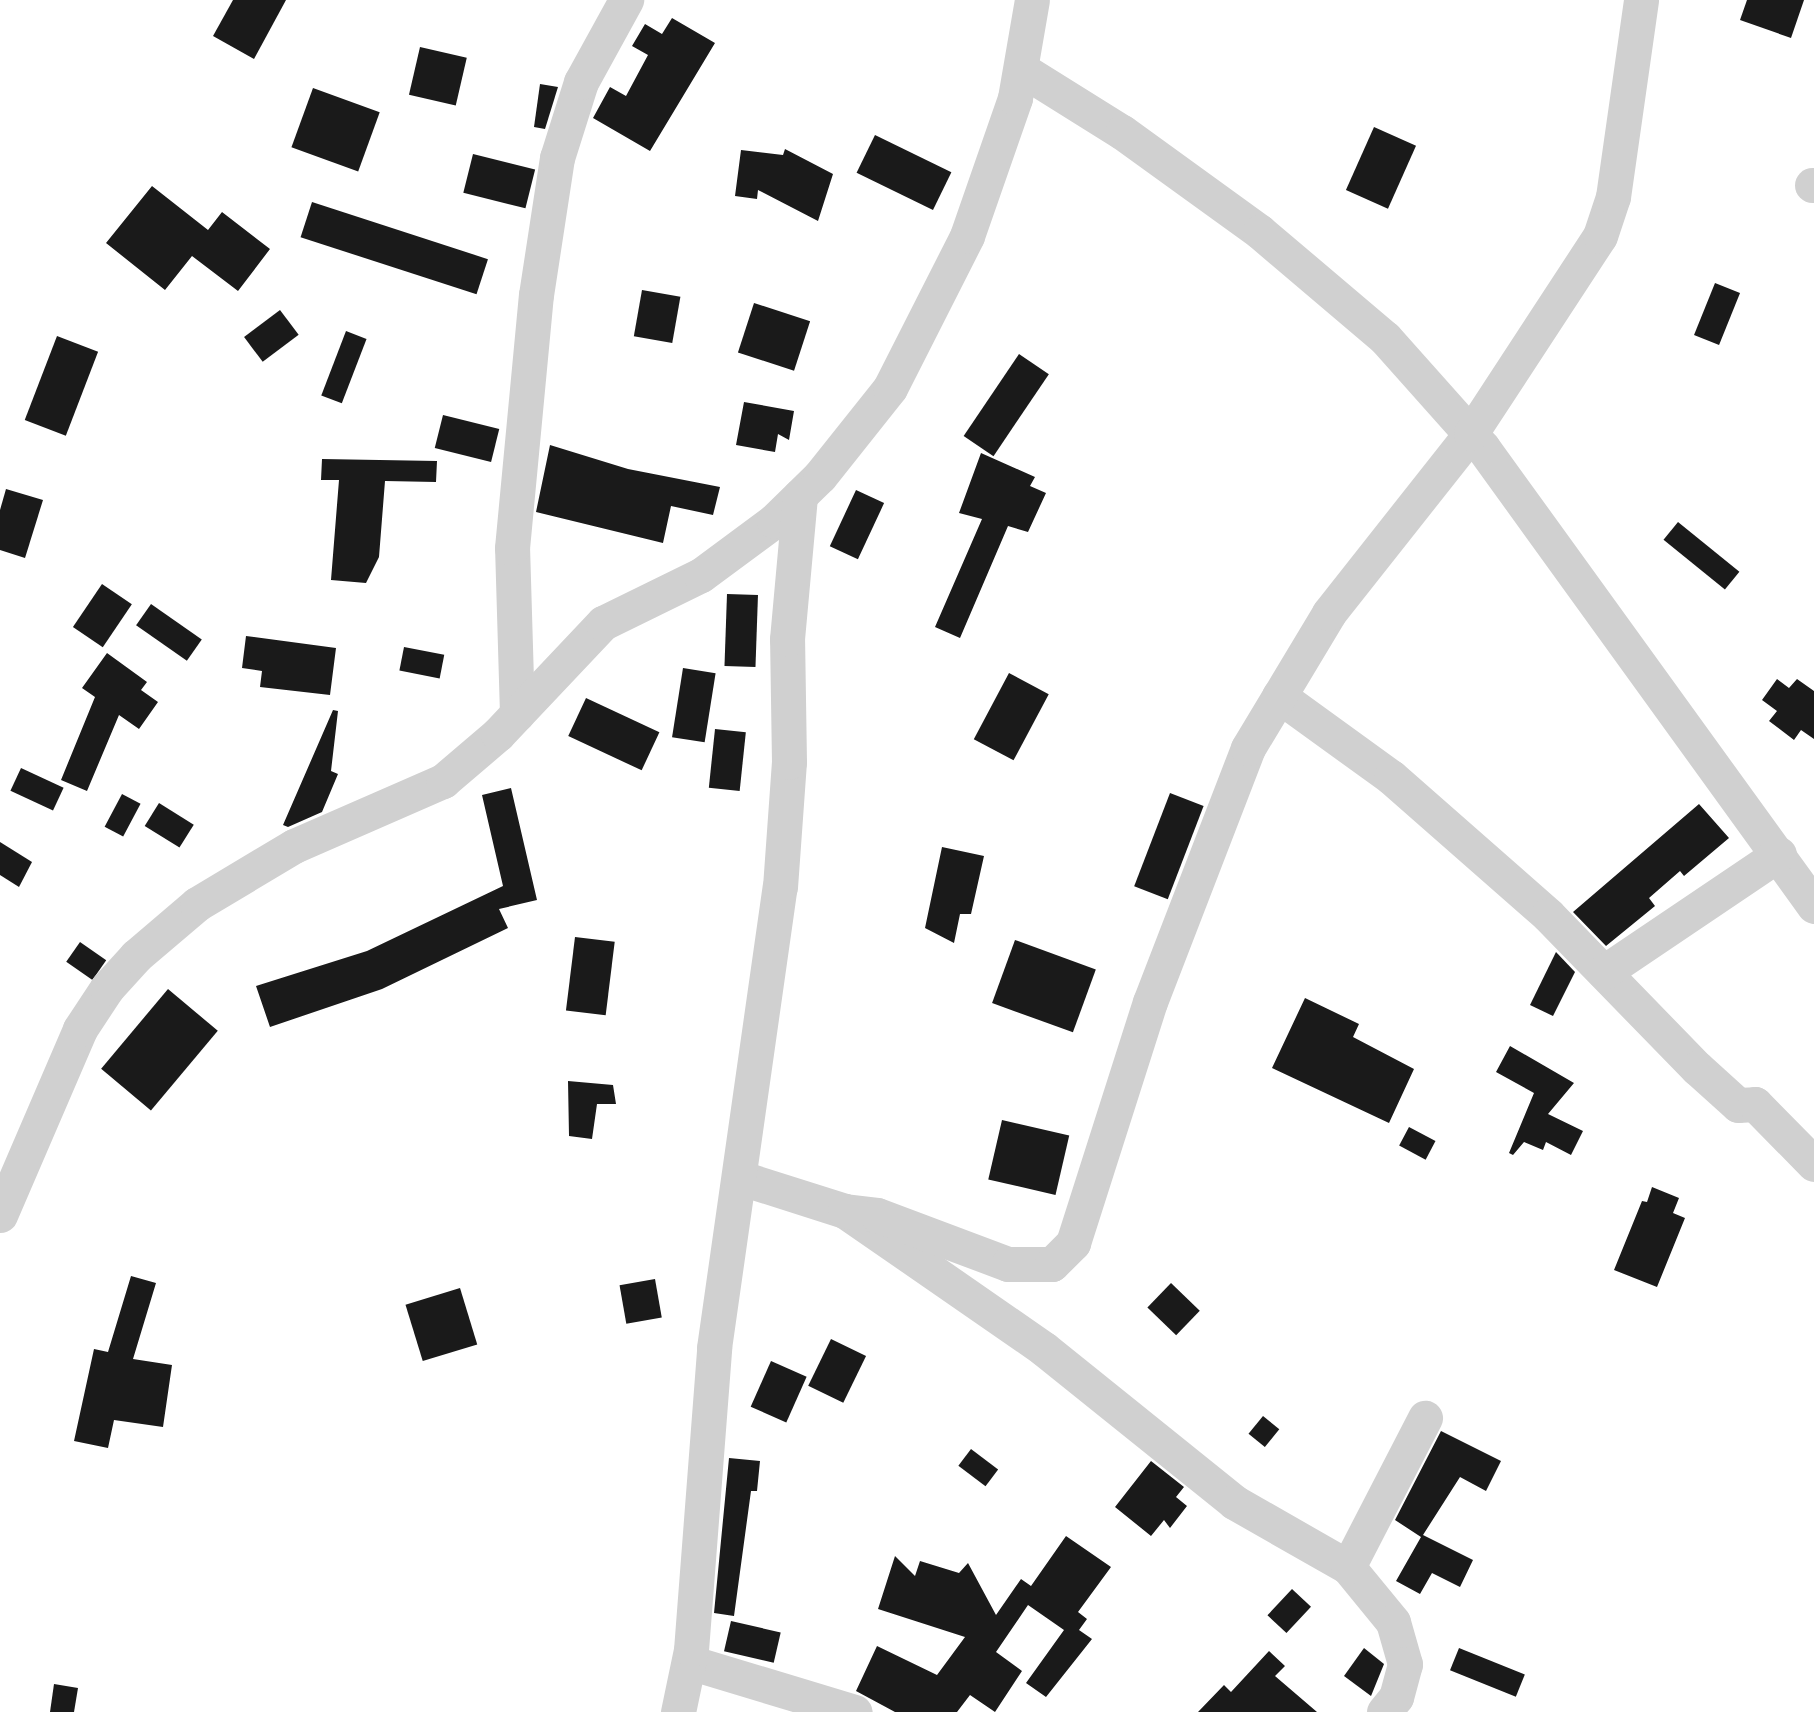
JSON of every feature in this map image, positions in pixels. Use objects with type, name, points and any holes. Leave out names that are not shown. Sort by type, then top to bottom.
[{"type":"street","points":[[517,713],[512,548],[536,295],[557,158],[581,82],[626,0]]},
{"type":"street","points":[[0,1215],[80,1029],[107,988],[136,956],[197,904],[294,846],[443,781],[517,713],[603,622],[701,575],[774,521],[800,496],[890,388],[927,321],[967,236],[1021,69],[1032,0]]},
{"type":"street","points":[[741,1178],[845,1211],[877,1215],[1008,1265],[1052,1264],[1073,1243],[1150,1002],[1248,748],[1329,613],[1471,433],[1600,236],[1613,197],[1641,0]]},
{"type":"street","points":[[1021,69],[1122,132],[1260,232],[1385,338],[1471,433],[1779,854],[1814,906]]},
{"type":"street","points":[[678,1712],[689,1662],[714,1348],[741,1178],[780,887],[789,762],[788,639],[800,496]]},
{"type":"street","points":[[1279,696],[1391,778],[1548,915],[1697,1068],[1738,1105],[1755,1104],[1814,1164]]},
{"type":"street","points":[[1604,972],[1779,854]]},
{"type":"street","points":[[845,1211],[1044,1349],[1234,1502],[1348,1567],[1392,1622],[1405,1664],[1396,1697],[1384,1712]]},
{"type":"street","points":[[1348,1567],[1424,1418]]},
{"type":"street","points":[[689,1662],[855,1712]]},
{"type":"building","points":[[233,0],[286,0],[254,59],[213,36]]},
{"type":"building","points":[[1747,0],[1804,0],[1791,38],[1740,20]]},
{"type":"building","points":[[672,18],[715,43],[650,151],[593,118],[610,87],[626,96],[648,55],[632,46],[645,24],[662,34]]},
{"type":"building","points":[[420,47],[467,58],[456,106],[409,95]]},
{"type":"building","points":[[540,84],[558,87],[545,129],[534,127]]},
{"type":"building","points":[[313,88],[380,112],[358,171],[291,147]]},
{"type":"building","points":[[1374,127],[1416,146],[1388,209],[1346,190]]},
{"type":"building","points":[[875,135],[951,172],[933,210],[857,173]]},
{"type":"building","points":[[785,149],[833,174],[818,221],[758,190],[757,199],[735,196],[741,150],[783,155]]},
{"type":"building","points":[[473,154],[535,169],[525,208],[463,193]]},
{"type":"building","points":[[152,186],[208,230],[222,212],[270,249],[238,291],[192,256],[165,290],[106,243]]},
{"type":"building","points":[[312,202],[488,259],[477,294],[301,237]]},
{"type":"building","points":[[1715,283],[1740,293],[1719,345],[1694,335]]},
{"type":"building","points":[[642,290],[680,297],[672,343],[634,336]]},
{"type":"building","points":[[754,303],[810,321],[794,371],[738,352]]},
{"type":"building","points":[[280,310],[299,335],[263,362],[244,337]]},
{"type":"building","points":[[346,331],[367,339],[342,403],[321,395]]},
{"type":"building","points":[[57,336],[98,352],[66,436],[25,420]]},
{"type":"building","points":[[1019,354],[1049,374],[993,456],[964,436]]},
{"type":"building","points":[[744,402],[794,411],[789,440],[778,434],[775,452],[736,445]]},
{"type":"building","points":[[443,415],[499,429],[491,462],[435,448]]},
{"type":"building","points":[[550,445],[628,469],[720,487],[713,515],[671,506],[663,543],[536,512]]},
{"type":"building","points":[[981,453],[1035,477],[1030,486],[1046,493],[1028,532],[1008,526],[960,638],[935,627],[982,519],[959,513]]},
{"type":"building","points":[[322,459],[437,461],[436,482],[385,481],[379,557],[366,583],[331,580],[339,480],[321,480]]},
{"type":"building","points":[[6,489],[43,500],[25,558],[0,550],[0,510]]},
{"type":"building","points":[[856,490],[884,503],[858,559],[830,546]]},
{"type":"building","points":[[1678,522],[1739,572],[1725,590],[1664,540]]},
{"type":"building","points":[[102,584],[132,604],[103,647],[73,627]]},
{"type":"building","points":[[727,594],[758,595],[755,667],[724,666]]},
{"type":"building","points":[[151,604],[202,640],[187,661],[136,625]]},
{"type":"building","points":[[246,636],[336,648],[330,695],[260,687],[262,671],[242,668]]},
{"type":"building","points":[[404,647],[444,655],[440,678],[399,671]]},
{"type":"building","points":[[107,653],[147,682],[141,690],[158,702],[139,729],[119,715],[87,791],[61,780],[95,697],[82,688]]},
{"type":"building","points":[[683,668],[716,673],[705,742],[672,737]]},
{"type":"building","points":[[1009,673],[1049,694],[1014,760],[974,739]]},
{"type":"building","points":[[1777,679],[1789,688],[1797,679],[1814,691],[1814,739],[1801,730],[1794,740],[1769,721],[1777,711],[1762,700]]},
{"type":"building","points":[[586,698],[659,732],[642,770],[568,736]]},
{"type":"building","points":[[333,710],[338,711],[331,771],[338,774],[322,812],[288,827],[283,825]]},
{"type":"building","points":[[715,729],[746,732],[740,791],[709,788]]},
{"type":"building","points":[[21,768],[64,788],[53,811],[10,791]]},
{"type":"building","points":[[511,788],[537,900],[499,909],[508,928],[382,989],[270,1027],[256,986],[367,951],[503,886],[482,795]]},
{"type":"building","points":[[1170,793],[1204,806],[1168,899],[1134,886]]},
{"type":"building","points":[[122,794],[141,804],[123,837],[105,827]]},
{"type":"building","points":[[159,803],[194,825],[179,848],[145,826]]},
{"type":"building","points":[[1699,804],[1729,838],[1684,876],[1680,871],[1649,898],[1655,906],[1606,946],[1573,912]]},
{"type":"building","points":[[0,842],[32,862],[19,887],[0,875]]},
{"type":"building","points":[[942,847],[984,856],[971,914],[960,914],[954,943],[925,928]]},
{"type":"building","points":[[575,937],[615,942],[606,1015],[566,1010]]},
{"type":"building","points":[[1015,940],[1096,969],[1073,1032],[992,1003]]},
{"type":"building","points":[[80,942],[106,960],[92,980],[66,962]]},
{"type":"building","points":[[1556,952],[1575,972],[1553,1016],[1530,1005]]},
{"type":"building","points":[[168,989],[218,1031],[151,1110],[101,1069]]},
{"type":"building","points":[[1305,998],[1359,1024],[1353,1037],[1414,1069],[1389,1123],[1272,1068]]},
{"type":"building","points":[[1510,1046],[1574,1083],[1548,1114],[1583,1131],[1571,1155],[1546,1142],[1543,1150],[1524,1142],[1513,1155],[1509,1153],[1534,1093],[1496,1072]]},
{"type":"building","points":[[568,1081],[613,1085],[616,1104],[597,1104],[592,1139],[569,1136]]},
{"type":"building","points":[[1002,1120],[1069,1136],[1056,1195],[988,1179]]},
{"type":"building","points":[[1409,1127],[1435,1141],[1426,1160],[1399,1146]]},
{"type":"building","points":[[1652,1187],[1679,1198],[1673,1213],[1685,1218],[1657,1287],[1614,1270],[1642,1201],[1647,1202]]},
{"type":"building","points":[[131,1276],[156,1283],[133,1359],[172,1365],[163,1427],[114,1420],[108,1448],[74,1441],[94,1349],[108,1352]]},
{"type":"building","points":[[655,1279],[662,1317],[626,1324],[620,1285]]},
{"type":"building","points":[[1171,1283],[1200,1311],[1176,1335],[1147,1307]]},
{"type":"building","points":[[460,1288],[477,1344],[423,1361],[405,1305]]},
{"type":"building","points":[[831,1339],[866,1356],[843,1403],[808,1386]]},
{"type":"building","points":[[771,1361],[807,1377],[786,1423],[751,1407]]},
{"type":"building","points":[[1263,1416],[1279,1429],[1265,1447],[1249,1434]]},
{"type":"building","points":[[1441,1431],[1501,1461],[1486,1491],[1460,1477],[1423,1535],[1473,1560],[1460,1587],[1432,1573],[1420,1594],[1396,1581],[1421,1537],[1395,1520]]},
{"type":"building","points":[[971,1449],[998,1469],[986,1486],[958,1466]]},
{"type":"building","points":[[729,1458],[760,1461],[757,1491],[751,1491],[734,1616],[714,1613]]},
{"type":"building","points":[[1151,1461],[1184,1487],[1176,1497],[1187,1506],[1170,1528],[1164,1520],[1151,1536],[1115,1507]]},
{"type":"building","points":[[1066,1536],[1111,1567],[1078,1612],[1087,1619],[1079,1630],[1092,1639],[1046,1697],[1026,1683],[1064,1630],[1028,1605],[996,1652],[1022,1671],[995,1712],[970,1695],[957,1712],[895,1712],[856,1691],[877,1646],[937,1675],[965,1637],[878,1609],[895,1556],[915,1576],[920,1561],[959,1573],[968,1563],[996,1615],[1021,1579],[1031,1586]]},
{"type":"building","points":[[1292,1589],[1311,1607],[1286,1633],[1267,1615]]},
{"type":"building","points":[[731,1621],[781,1632],[774,1663],[724,1651]]},
{"type":"building","points":[[1364,1648],[1384,1664],[1371,1696],[1344,1676]]},
{"type":"building","points":[[1459,1648],[1525,1675],[1516,1697],[1450,1670]]},
{"type":"building","points":[[1269,1651],[1285,1666],[1275,1676],[1317,1712],[1198,1712],[1224,1685],[1231,1692]]},
{"type":"building","points":[[54,1684],[78,1688],[74,1712],[50,1712]]}]
